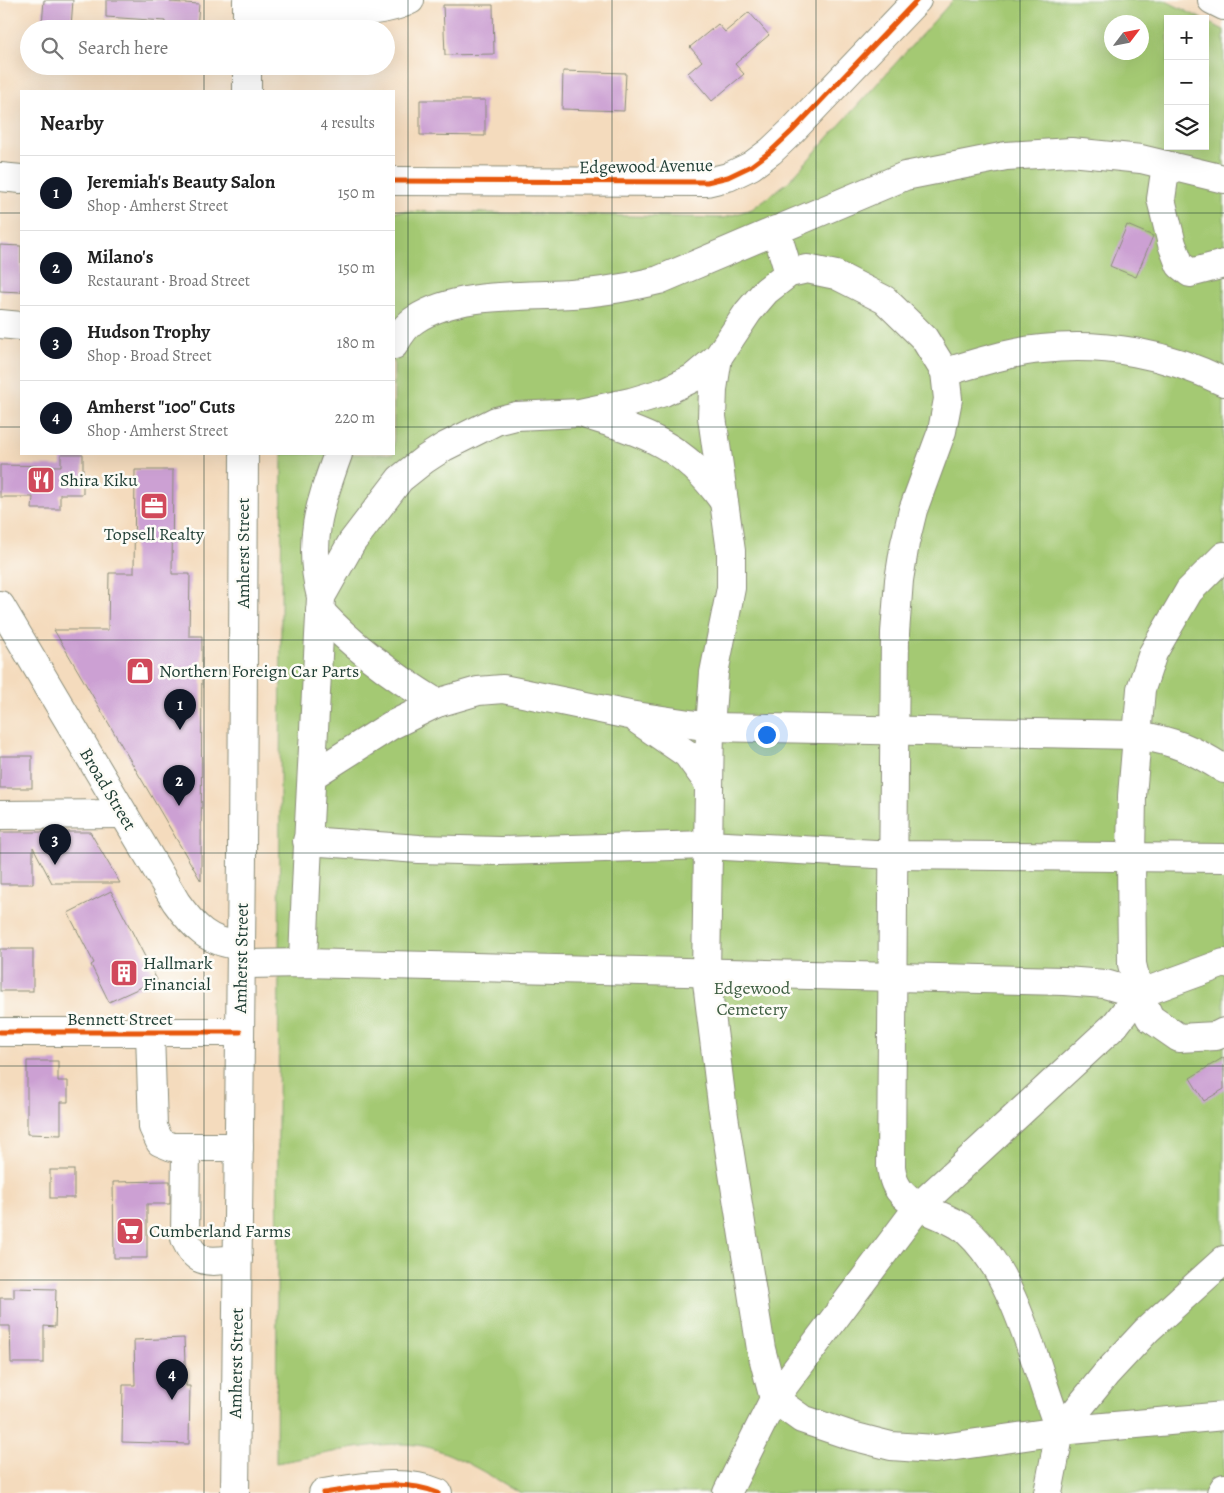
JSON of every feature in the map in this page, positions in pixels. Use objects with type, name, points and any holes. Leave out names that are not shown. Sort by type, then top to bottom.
[{"type":"main road","points":[[247,13],[371,12],[400,5],[410,0]]},
{"type":"main road","name":"Edgewood Avenue","points":[[395,181],[707,182],[728,176],[751,166],[792,131],[917,0]]},
{"type":"main road","points":[[1212,0],[1224,6]]},
{"type":"main road","points":[[246,90],[247,75]]},
{"type":"main road","points":[[395,344],[414,320],[437,308],[464,301],[625,289],[659,280],[905,176],[1006,156],[1071,152],[1141,159],[1224,179]]},
{"type":"main road","points":[[1166,165],[1161,199],[1172,244],[1180,265],[1190,272],[1224,264]]},
{"type":"main road","points":[[0,177],[20,179]]},
{"type":"main road","points":[[776,230],[788,273]]},
{"type":"main road","points":[[320,604],[352,542],[400,479],[424,460],[496,421],[516,416],[580,413],[631,402],[664,392],[693,378],[718,357],[748,312],[766,291],[788,273],[807,269],[836,275],[885,300],[924,338],[945,372],[948,399],[942,431],[913,510],[898,580],[895,634],[891,1167],[896,1185],[906,1198],[919,1206],[947,1217],[967,1231],[983,1247],[1018,1312],[1060,1431]]},
{"type":"main road","points":[[0,324],[20,326]]},
{"type":"main road","points":[[945,372],[1002,356],[1042,348],[1122,349],[1166,358],[1224,382]]},
{"type":"main road","points":[[718,357],[713,389],[712,418],[731,552],[731,588],[714,673],[710,727],[706,974],[722,1104],[754,1310],[761,1350],[774,1399],[802,1418],[852,1436],[891,1446],[935,1449],[1060,1431],[1224,1416]]},
{"type":"main road","points":[[580,413],[635,430],[666,445],[688,459],[707,477],[723,500]]},
{"type":"main road","name":"Amherst Street","points":[[235,1493],[244,455]]},
{"type":"main road","points":[[303,963],[306,841],[313,776],[320,604],[314,571],[314,546],[320,503],[338,455]]},
{"type":"main road","points":[[1224,556],[1189,591],[1153,654],[1141,689],[1132,796],[1131,857],[1132,964],[1140,994],[1150,1018],[1179,1038],[1216,1036],[1224,1032]]},
{"type":"main road","points":[[320,604],[343,637],[407,685],[437,703]]},
{"type":"main road","name":"Broad Street","points":[[2,612],[188,919],[206,935],[241,955],[303,963],[1064,981],[1105,984],[1140,994]]},
{"type":"main road","points":[[313,776],[390,726],[437,703],[478,691],[502,689],[629,715],[710,727],[1136,735],[1162,739],[1197,751],[1224,768]]},
{"type":"main road","points":[[629,715],[659,733],[688,754],[709,784]]},
{"type":"main road","points":[[0,815],[123,814]]},
{"type":"main road","points":[[306,841],[419,849],[500,852],[707,845],[894,855],[1224,858]]},
{"type":"main road","points":[[727,1493],[774,1399],[919,1206],[1114,1025],[1140,994],[1224,963]]},
{"type":"main road","name":"Bennett Street","points":[[0,1032],[240,1032]]},
{"type":"main road","points":[[150,1033],[153,1127],[160,1142],[172,1147],[239,1147]]},
{"type":"main road","points":[[186,1147],[184,1238],[188,1247],[195,1258],[205,1261],[238,1259]]},
{"type":"main road","points":[[1048,1493],[1060,1431],[1106,1374],[1146,1330],[1224,1260]]},
{"type":"main road","points":[[324,1493],[387,1485],[409,1485],[438,1493]]},
{"type":"main road","points":[[1220,1493],[1224,1488]]},
{"type":"green space","name":"Edgewood Cemetery","points":[[953,0],[1164,0],[1194,15],[1164,15],[1164,150],[1209,150],[1209,23],[1224,30],[1224,1493],[521,1493],[470,1464],[443,1452],[417,1445],[400,1444],[365,1447],[276,1463],[282,455],[395,455],[395,211],[723,218],[752,209],[788,182]]},
{"type":"building","points":[[44,0],[73,0],[72,20],[42,20]]},
{"type":"building","points":[[106,0],[170,0],[170,2],[199,4],[198,20],[150,20],[106,17]]},
{"type":"building","points":[[443,5],[493,5],[494,54],[445,55]]},
{"type":"building","points":[[749,12],[769,35],[735,64],[744,74],[712,101],[688,73],[702,61],[690,47],[718,24],[725,32]]},
{"type":"building","points":[[563,71],[626,73],[624,111],[562,109]]},
{"type":"building","points":[[420,100],[485,100],[485,136],[420,135]]},
{"type":"building","points":[[1127,225],[1153,236],[1136,277],[1110,266]]},
{"type":"building","points":[[0,245],[20,246],[20,292],[0,291]]},
{"type":"building","name":"Shira Kiku","points":[[61,455],[83,455],[83,494],[60,494],[60,509],[32,509],[33,497],[0,497],[0,465],[61,466]]},
{"type":"building","points":[[135,470],[173,470],[172,574],[190,574],[189,636],[202,636],[201,881],[54,630],[108,630],[109,573],[134,573]]},
{"type":"building","points":[[0,756],[32,756],[32,788],[0,788]]},
{"type":"building","points":[[0,832],[90,832],[120,883],[52,883],[33,847],[33,884],[0,884]]},
{"type":"building","points":[[111,891],[157,980],[109,1002],[91,965],[94,963],[68,913]]},
{"type":"building","points":[[0,949],[33,949],[33,991],[0,991]]},
{"type":"building","points":[[1224,1057],[1224,1089],[1204,1101],[1190,1078]]},
{"type":"building","points":[[27,1061],[58,1061],[58,1081],[68,1081],[68,1102],[61,1102],[61,1135],[27,1134]]},
{"type":"building","points":[[50,1170],[74,1170],[74,1198],[50,1198]]},
{"type":"building","name":"Cumberland Farms","points":[[170,1181],[170,1204],[147,1204],[147,1258],[114,1258],[113,1182]]},
{"type":"building","points":[[14,1288],[56,1289],[55,1327],[44,1326],[44,1363],[11,1363],[10,1326],[0,1326],[0,1298],[14,1298]]},
{"type":"building","points":[[184,1338],[186,1386],[190,1386],[189,1444],[122,1442],[123,1385],[135,1385],[134,1340]]},
{"type":"cycle path","points":[[395,181],[707,182],[728,177],[751,166],[771,151],[917,0]]},
{"type":"cycle path","points":[[0,1032],[240,1032]]},
{"type":"cycle path","points":[[323,1493],[396,1485],[424,1488],[438,1493]]},
{"type":"place","name":"Shira Kiku","points":[[41,480]]},
{"type":"place","name":"Topsell Realty","points":[[154,506]]},
{"type":"place","name":"Northern Foreign Car Parts","points":[[140,671]]},
{"type":"place","name":"Jeremiah's Beauty Salon","points":[[180,730]]},
{"type":"place","name":"Milano's","points":[[179,806]]},
{"type":"place","name":"Hudson Trophy","points":[[55,865]]},
{"type":"place","name":"Hallmark Financial","points":[[124,973]]},
{"type":"place","name":"Cumberland Farms","points":[[130,1231]]},
{"type":"place","name":"Amherst \"100\" Cuts","points":[[172,1400]]}]
